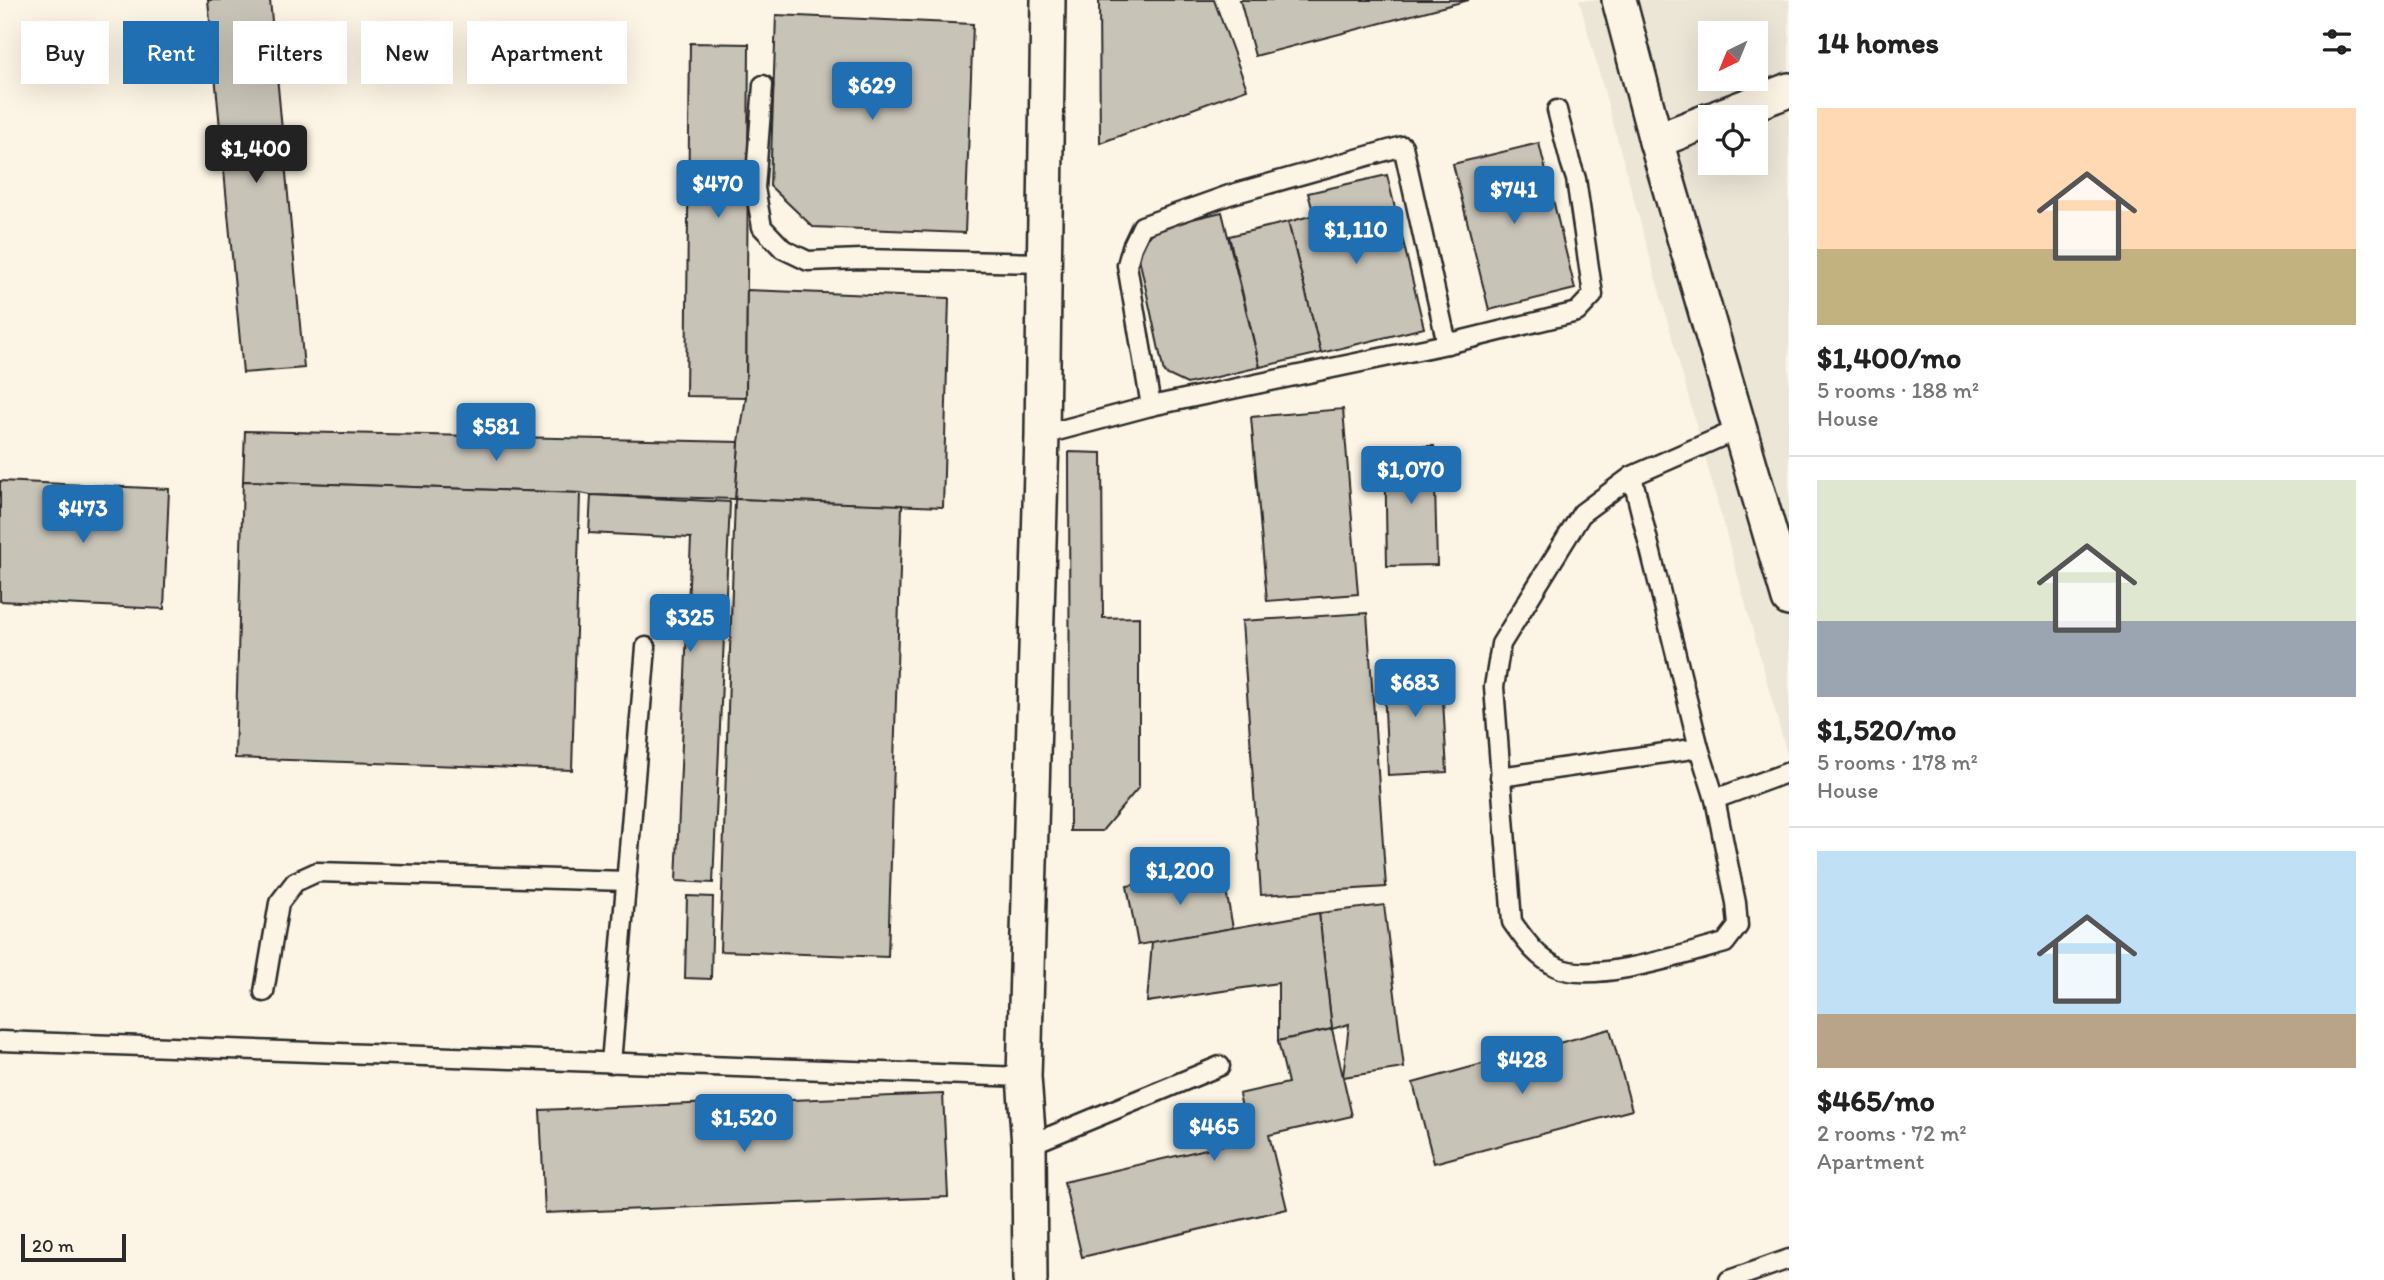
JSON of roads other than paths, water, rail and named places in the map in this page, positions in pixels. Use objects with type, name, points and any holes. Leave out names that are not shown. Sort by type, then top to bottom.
[{"type":"street","points":[[1030,1280],[1029,1145],[1024,1077],[1041,435],[1048,0]]},
{"type":"street","points":[[1619,0],[1656,141],[1789,599]]},
{"type":"street","points":[[1750,105],[1789,90]]},
{"type":"street","points":[[1656,141],[1698,125]]},
{"type":"lane","points":[[1034,0],[1048,0]]},
{"type":"lane","points":[[763,85],[755,188],[762,227],[783,249],[808,261],[862,259],[1043,263]]},
{"type":"lane","points":[[1041,435],[1151,406],[1447,344],[1577,312],[1593,295],[1576,179],[1557,110]]},
{"type":"lane","points":[[1151,406],[1128,265],[1132,247],[1142,226],[1229,195],[1403,146],[1447,344]]},
{"type":"lane","points":[[1632,476],[1699,748],[1715,799],[1738,926],[1726,943],[1652,963],[1581,974],[1558,968],[1530,949],[1512,922],[1494,687],[1501,644],[1582,513],[1632,476],[1740,429]]},
{"type":"lane","points":[[611,1063],[646,648]]},
{"type":"lane","points":[[1500,777],[1699,748]]},
{"type":"lane","points":[[1715,799],[1789,772]]},
{"type":"lane","points":[[264,992],[279,903],[295,882],[317,872],[627,881]]},
{"type":"lane","points":[[0,1041],[1024,1077]]},
{"type":"lane","points":[[1029,1145],[1220,1066]]},
{"type":"lane","points":[[1729,1280],[1789,1259]]}]
